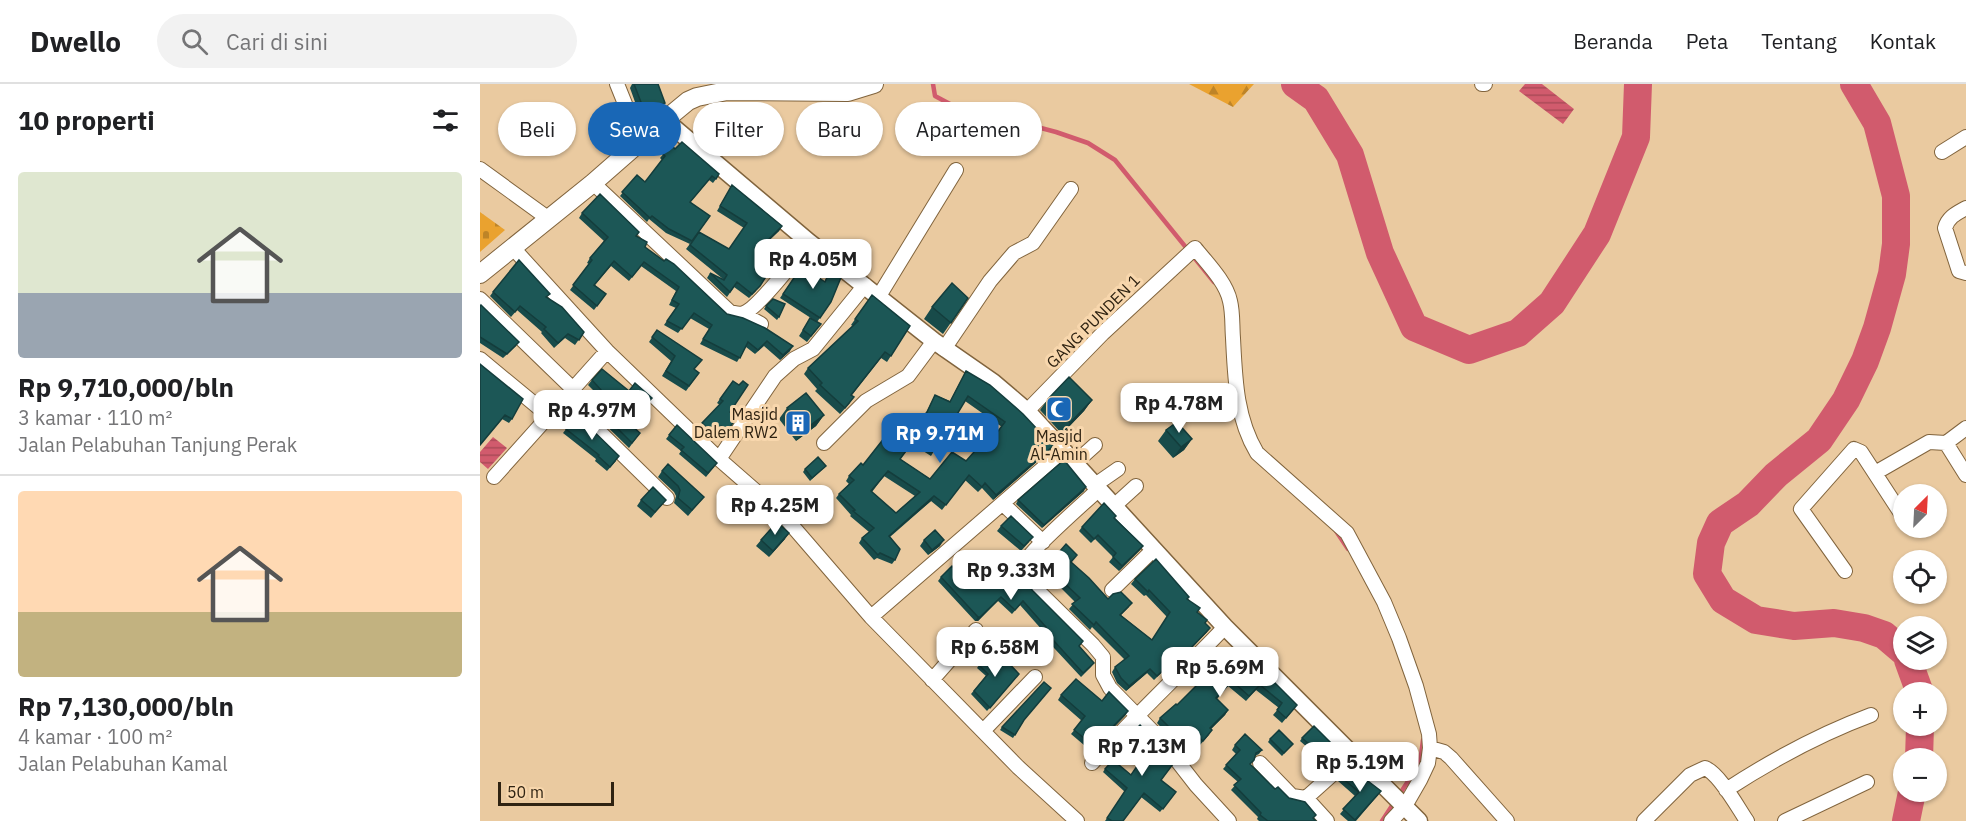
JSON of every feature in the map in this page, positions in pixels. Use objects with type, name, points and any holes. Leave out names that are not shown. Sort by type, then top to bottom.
[{"type":"main road","points":[[681,107],[688,101],[717,91],[848,92],[874,84]]},
{"type":"main road","points":[[480,274],[623,156]]},
{"type":"street","points":[[618,84],[625,102]]},
{"type":"street","points":[[681,134],[809,242],[939,345],[993,382],[1027,411],[1226,627],[1419,821]]},
{"type":"street","points":[[1942,152],[1966,137]]},
{"type":"street","points":[[480,169],[549,219]]},
{"type":"street","points":[[879,296],[956,171]]},
{"type":"street","points":[[592,183],[730,312],[743,314],[760,324]]},
{"type":"street","points":[[824,443],[866,401],[908,376],[939,345],[1014,253],[1033,243],[1071,189]]},
{"type":"street","points":[[1966,208],[1951,218],[1945,228],[1959,271],[1966,273]]},
{"type":"street","points":[[743,314],[778,280],[809,242]]},
{"type":"street","points":[[513,248],[607,351],[719,459],[782,514],[872,617],[932,680],[1077,821]]},
{"type":"street","name":"GANG PUNDEN 1","points":[[1027,411],[1103,333],[1195,248],[1218,277],[1230,300],[1236,392],[1240,412],[1252,445],[1257,453],[1347,532],[1400,638],[1416,686],[1429,734],[1430,748]]},
{"type":"street","points":[[719,459],[775,376],[794,359],[813,349],[864,285]]},
{"type":"street","points":[[480,299],[667,498]]},
{"type":"street","points":[[494,477],[607,351]]},
{"type":"street","points":[[480,359],[549,416]]},
{"type":"street","points":[[1875,473],[1929,442],[1946,442],[1966,428]]},
{"type":"street","points":[[1946,442],[1966,475]]},
{"type":"street","points":[[1075,463],[1095,445]]},
{"type":"street","points":[[1845,571],[1801,509],[1854,449],[1861,452],[1893,501]]},
{"type":"street","points":[[872,617],[1064,450]]},
{"type":"street","points":[[1118,469],[1096,488],[1020,567],[1036,589],[1103,657],[1105,680],[1117,696],[1161,740],[1196,785],[1229,821]]},
{"type":"street","points":[[1114,506],[1136,486]]},
{"type":"street","points":[[1004,504],[1043,542]]},
{"type":"street","points":[[1112,590],[1153,550]]},
{"type":"street","points":[[1092,764],[1136,715],[1186,669],[1226,627]]},
{"type":"street","points":[[932,680],[976,630]]},
{"type":"street","points":[[983,731],[1035,677]]},
{"type":"street","points":[[1726,790],[1764,765],[1841,727],[1871,715]]},
{"type":"street","points":[[1392,821],[1400,801],[1428,764],[1430,748],[1444,752],[1451,758],[1507,821]]},
{"type":"street","points":[[1306,798],[1354,754]]},
{"type":"street","points":[[1260,763],[1292,796],[1306,798],[1327,821]]},
{"type":"street","points":[[1644,821],[1690,775],[1701,768],[1710,770],[1747,821]]},
{"type":"street","points":[[1785,821],[1867,782]]},
{"type":"green space","points":[[1189,84],[1254,84],[1233,107]]},
{"type":"green space","points":[[480,212],[505,230],[480,252]]},
{"type":"shaded area","points":[[1525,84],[1542,84],[1574,109],[1563,124],[1519,91]]},
{"type":"shaded area","points":[[493,437],[507,448],[488,469],[480,462],[480,452]]},
{"type":"building","points":[[634,84],[658,84],[665,102],[641,102]]},
{"type":"building","points":[[681,143],[693,152],[693,156],[698,156],[719,174],[716,179],[712,176],[690,202],[710,216],[692,241],[669,229],[652,216],[650,218],[622,192],[637,175],[645,182],[665,156],[681,156]]},
{"type":"building","points":[[732,185],[782,226],[761,247],[778,258],[760,286],[752,294],[737,282],[730,292],[710,273],[724,280],[727,275],[690,245],[699,232],[729,249],[747,223],[720,206]]},
{"type":"building","points":[[600,194],[639,232],[636,236],[647,242],[645,247],[664,261],[666,259],[674,264],[727,314],[765,328],[793,346],[783,355],[767,341],[758,350],[748,342],[740,358],[703,339],[712,325],[694,313],[682,329],[667,321],[679,304],[672,300],[679,287],[644,262],[632,277],[614,261],[594,285],[606,294],[597,306],[573,285],[592,260],[590,258],[608,237],[582,213]]},
{"type":"building","points":[[519,260],[550,294],[546,297],[562,307],[584,332],[579,340],[568,334],[558,343],[544,329],[546,327],[520,306],[515,312],[493,292]]},
{"type":"building","points":[[802,266],[825,282],[832,267],[842,275],[831,302],[820,318],[783,294]]},
{"type":"building","points":[[952,283],[968,298],[951,323],[932,307]]},
{"type":"building","points":[[872,295],[910,326],[891,356],[885,352],[851,395],[854,397],[845,408],[820,385],[822,383],[808,368],[858,321],[855,319]]},
{"type":"building","points":[[773,299],[785,304],[779,317],[766,306]]},
{"type":"building","points":[[481,305],[519,342],[507,354],[480,337]]},
{"type":"building","points":[[810,318],[821,324],[811,336],[803,330]]},
{"type":"building","points":[[657,330],[702,360],[694,369],[699,373],[689,386],[666,371],[675,356],[652,337]]},
{"type":"building","points":[[480,364],[523,399],[512,419],[505,415],[480,445]]},
{"type":"building","points":[[602,369],[629,391],[635,383],[652,398],[629,423],[640,433],[632,443],[590,401],[601,390],[592,380]]},
{"type":"building","points":[[966,371],[990,385],[1023,414],[1053,446],[996,495],[985,483],[982,487],[969,475],[946,505],[934,496],[889,536],[900,549],[895,560],[880,553],[878,555],[862,538],[874,528],[853,511],[855,510],[839,494],[854,480],[849,476],[861,463],[863,465],[892,428],[912,443],[900,459],[930,479],[952,452],[966,461],[982,443],[986,447],[1005,422],[968,396],[935,451],[908,434],[927,412],[935,395],[950,402]],"holes":[[[888,471],[920,492],[896,513],[871,491]]]},
{"type":"building","points":[[1069,377],[1092,400],[1070,423],[1048,399]]},
{"type":"building","points":[[733,381],[739,385],[743,381],[748,385],[730,412],[737,417],[728,430],[721,426],[715,435],[702,423],[723,401],[720,399]]},
{"type":"building","points":[[806,393],[824,415],[804,430],[787,408]]},
{"type":"building","points":[[577,415],[619,456],[610,467],[599,455],[566,429]]},
{"type":"building","points":[[1177,422],[1192,439],[1181,447],[1166,430]]},
{"type":"building","points":[[677,425],[717,463],[708,473],[681,450],[684,447],[669,435]]},
{"type":"building","points":[[818,457],[826,466],[812,478],[805,469]]},
{"type":"building","points":[[1064,460],[1086,487],[1044,525],[1018,500]]},
{"type":"building","points":[[668,464],[704,497],[692,510],[678,498],[680,490],[678,486],[662,471]]},
{"type":"building","points":[[653,487],[666,500],[655,512],[641,500]]},
{"type":"building","points":[[1104,503],[1116,516],[1114,518],[1143,546],[1122,566],[1113,557],[1116,553],[1098,535],[1094,539],[1082,527]]},
{"type":"building","points":[[1011,516],[1033,537],[1024,546],[1001,526]]},
{"type":"building","points":[[777,522],[789,533],[773,551],[761,540]]},
{"type":"building","points":[[935,530],[944,540],[932,550],[924,540]]},
{"type":"building","points":[[1066,544],[1077,555],[1071,562],[1108,599],[1113,594],[1121,592],[1132,603],[1120,615],[1152,640],[1170,612],[1135,579],[1156,559],[1189,597],[1187,599],[1200,608],[1197,612],[1207,620],[1205,623],[1210,628],[1187,652],[1185,650],[1157,676],[1150,669],[1129,686],[1115,667],[1129,656],[1096,622],[1094,625],[1072,604],[1080,598],[1061,580],[1063,579],[1047,566]]},
{"type":"building","points":[[974,552],[990,567],[998,557],[1024,581],[1083,641],[1079,646],[1094,663],[1083,673],[1044,630],[1046,627],[1023,601],[1015,610],[1001,597],[978,617],[941,577],[952,566],[956,570]]},
{"type":"building","points":[[996,650],[1019,674],[990,708],[974,691],[988,674],[979,665]]},
{"type":"building","points":[[1227,655],[1246,673],[1255,663],[1297,705],[1286,718],[1277,710],[1282,703],[1260,685],[1249,696],[1232,681],[1216,698],[1228,710],[1210,728],[1212,730],[1203,741],[1187,727],[1182,732],[1178,728],[1174,732],[1160,718],[1177,705]]},
{"type":"building","points":[[1076,679],[1102,701],[1109,692],[1128,711],[1094,746],[1074,730],[1085,716],[1061,695]]},
{"type":"building","points":[[1044,682],[1051,688],[1024,720],[1015,735],[1002,727]]},
{"type":"building","points":[[1140,725],[1173,764],[1161,780],[1176,792],[1163,809],[1144,793],[1123,821],[1112,821],[1107,818],[1127,788],[1105,769],[1113,760],[1131,775],[1146,753],[1128,737]]},
{"type":"building","points":[[1314,726],[1336,748],[1331,753],[1336,758],[1327,766],[1322,762],[1325,758],[1302,738]]},
{"type":"building","points":[[1279,730],[1293,744],[1284,753],[1270,739]]},
{"type":"building","points":[[1245,734],[1262,750],[1256,753],[1250,764],[1275,789],[1278,787],[1289,798],[1305,802],[1316,815],[1313,818],[1316,821],[1268,821],[1234,785],[1241,779],[1226,765],[1240,750],[1235,745]]},
{"type":"building","points":[[1351,768],[1381,791],[1355,820],[1343,809],[1359,792],[1341,777]]},
{"type":"waterway","points":[[933,84],[935,96],[950,104],[1056,132],[1088,143],[1115,160],[1214,282]]},
{"type":"waterway","points":[[1295,84],[1316,99],[1350,155],[1380,253],[1414,327],[1469,350],[1518,333],[1552,303],[1597,234],[1636,137],[1638,84]]},
{"type":"waterway","points":[[1854,84],[1877,123],[1896,196],[1896,244],[1892,274],[1877,328],[1865,361],[1846,400],[1819,440],[1776,475],[1748,504],[1720,523],[1711,543],[1707,574],[1723,600],[1756,620],[1794,626],[1834,623],[1864,628],[1884,635],[1893,643]]},
{"type":"waterway","points":[[1336,531],[1348,549]]},
{"type":"waterway","points":[[1912,670],[1916,682]]},
{"type":"waterway","points":[[1919,748],[1920,736]]},
{"type":"waterway","points":[[1382,821],[1420,763],[1423,740]]},
{"type":"waterway","points":[[1906,821],[1910,802]]},
{"type":"place","name":"Masjid Al-Amin","points":[[1059,409]]},
{"type":"place","name":"Masjid Dalem RW2","points":[[798,423]]}]
